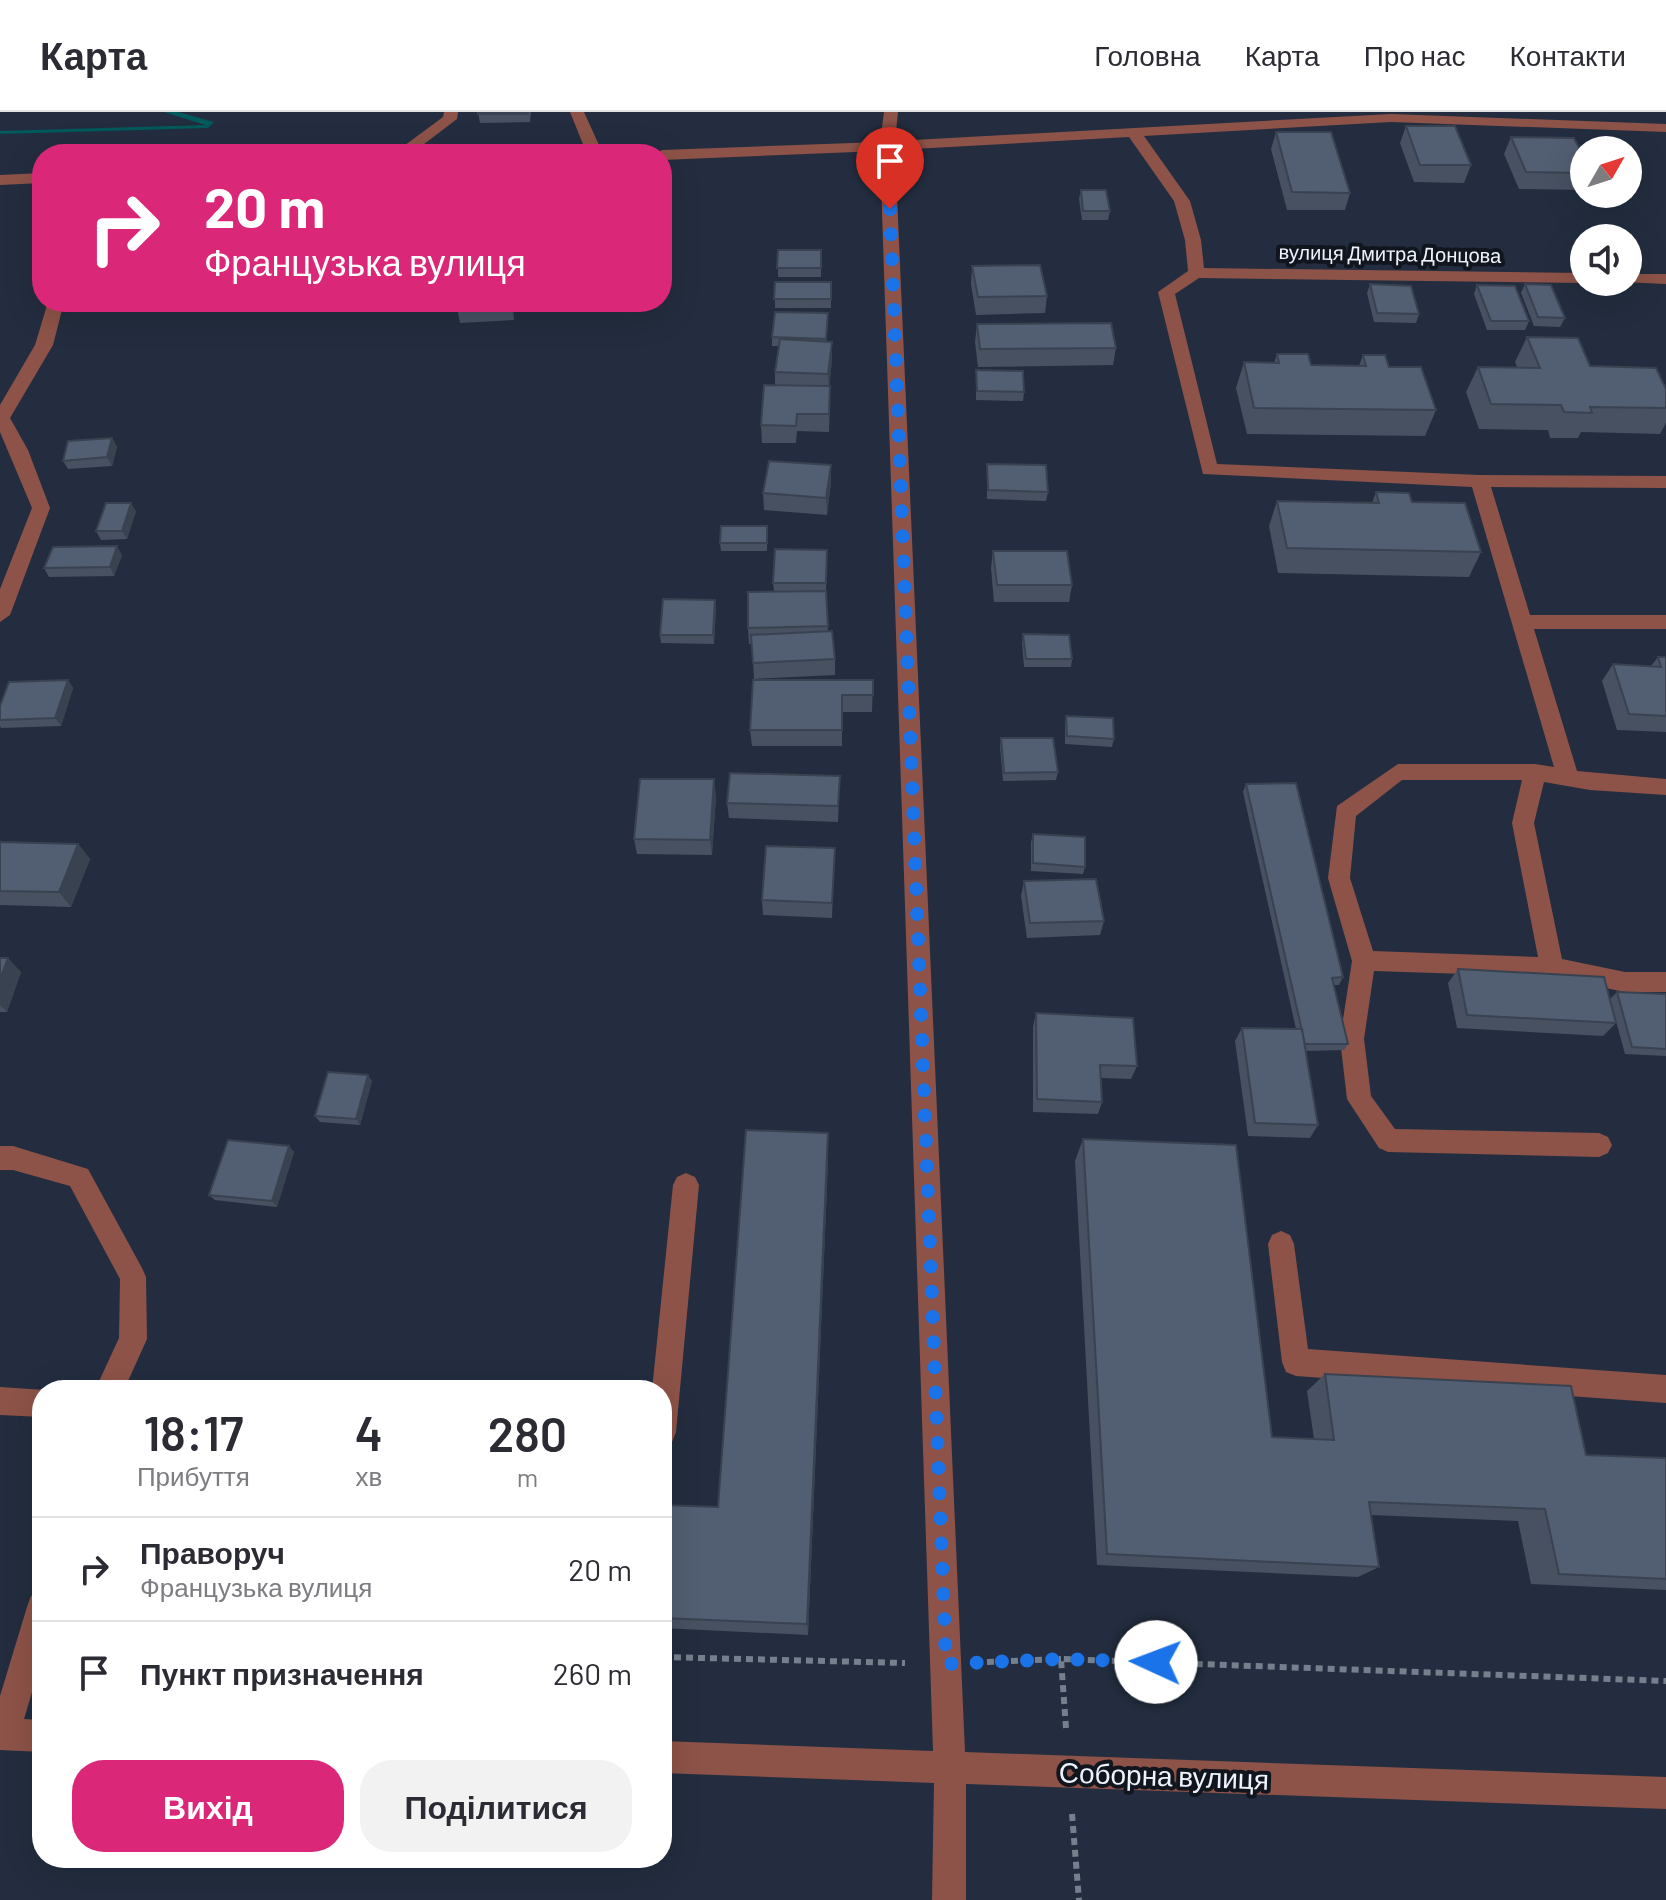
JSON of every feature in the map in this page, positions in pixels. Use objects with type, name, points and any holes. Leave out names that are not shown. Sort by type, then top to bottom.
[{"type":"street","points":[[415,144],[450,119],[451,112]]},
{"type":"street","points":[[577,112],[591,144]]},
{"type":"street","points":[[891,112],[887,146],[950,1767],[949,1900]]},
{"type":"street","points":[[672,155],[1440,116],[1666,128]]},
{"type":"street","points":[[1134,133],[1182,201],[1193,240],[1196,273],[1166,292],[1209,470],[1480,481],[1666,482]]},
{"type":"street","points":[[0,180],[32,178]]},
{"type":"street","name":"вулиця Дмитра Донцова","points":[[1196,273],[1570,278]]},
{"type":"street","points":[[1642,279],[1666,279]]},
{"type":"street","points":[[0,615],[41,508],[19,450],[0,418],[44,345],[53,312]]},
{"type":"street","points":[[1480,481],[1568,778]]},
{"type":"street","points":[[1521,622],[1666,622]]},
{"type":"street","points":[[1599,1145],[1388,1140],[1359,1099],[1352,1039],[1364,961],[1339,878],[1345,812],[1398,772],[1535,772],[1666,787]]},
{"type":"street","points":[[1535,772],[1523,823],[1552,967]]},
{"type":"street","points":[[1364,961],[1552,967],[1625,982],[1666,982]]},
{"type":"street","points":[[0,1158],[13,1158],[79,1177],[133,1277],[133,1339],[114,1380]]},
{"type":"street","points":[[667,1380],[686,1185]]},
{"type":"street","points":[[1281,1244],[1296,1362],[1666,1389]]},
{"type":"street","points":[[0,1401],[32,1403]]},
{"type":"street","points":[[32,1639],[2,1734],[32,1736]]},
{"type":"street","name":"Соборна вулиця","points":[[672,1757],[1666,1793]]},
{"type":"path","points":[[672,1657],[946,1664],[1061,1659],[1666,1681]]},
{"type":"path","points":[[1061,1659],[1079,1900]]},
{"type":"shaded area","points":[[164,112],[178,112],[214,122],[208,128],[0,134],[0,131],[205,125]]},
{"type":"building","points":[[528,112],[528,114],[478,114]]},
{"type":"building","points":[[1406,126],[1455,126],[1471,165],[1420,165]]},
{"type":"building","points":[[1276,132],[1331,132],[1350,193],[1292,192]]},
{"type":"building","points":[[1511,137],[1570,138],[1570,173],[1526,172]]},
{"type":"building","points":[[1081,190],[1106,190],[1110,211],[1083,211]]},
{"type":"building","points":[[778,250],[821,250],[821,268],[777,268]]},
{"type":"building","points":[[1040,265],[1047,296],[978,297],[972,266]]},
{"type":"building","points":[[775,282],[831,282],[831,299],[774,299]]},
{"type":"building","points":[[1370,284],[1411,286],[1419,314],[1377,313]]},
{"type":"building","points":[[1525,284],[1551,285],[1565,318],[1538,317]]},
{"type":"building","points":[[1477,285],[1515,286],[1529,321],[1491,321]]},
{"type":"building","points":[[775,312],[828,313],[826,339],[772,337]]},
{"type":"building","points":[[1111,323],[1116,348],[980,349],[977,324]]},
{"type":"building","points":[[1527,337],[1578,338],[1590,366],[1656,368],[1666,389],[1666,408],[1590,407],[1592,413],[1564,412],[1561,405],[1491,404],[1478,367],[1540,368]]},
{"type":"building","points":[[780,339],[832,342],[828,374],[775,372]]},
{"type":"building","points":[[1277,354],[1308,354],[1311,365],[1366,366],[1363,355],[1385,355],[1389,367],[1421,367],[1436,410],[1254,408],[1244,362],[1279,363]]},
{"type":"building","points":[[976,370],[1023,371],[1024,392],[977,391]]},
{"type":"building","points":[[764,385],[830,386],[829,414],[797,414],[796,426],[761,425]]},
{"type":"building","points":[[112,438],[107,457],[63,461],[68,441]]},
{"type":"building","points":[[769,461],[831,465],[826,498],[763,493]]},
{"type":"building","points":[[987,464],[1046,465],[1048,492],[988,490]]},
{"type":"building","points":[[1376,492],[1409,493],[1412,502],[1465,503],[1481,552],[1287,548],[1277,501],[1379,503]]},
{"type":"building","points":[[106,503],[131,503],[122,531],[96,531]]},
{"type":"building","points":[[721,526],[767,526],[767,543],[720,543]]},
{"type":"building","points":[[117,546],[110,567],[44,568],[53,547]]},
{"type":"building","points":[[775,549],[827,550],[826,583],[773,583]]},
{"type":"building","points":[[993,551],[1067,551],[1072,585],[997,585]]},
{"type":"building","points":[[826,591],[828,626],[748,628],[748,592]]},
{"type":"building","points":[[663,599],[715,600],[713,635],[660,635]]},
{"type":"building","points":[[832,631],[835,659],[753,663],[751,635]]},
{"type":"building","points":[[1023,634],[1069,635],[1072,659],[1026,659]]},
{"type":"building","points":[[1658,657],[1666,657],[1666,716],[1629,714],[1613,664],[1661,667]]},
{"type":"building","points":[[68,680],[55,718],[0,720],[0,706],[9,682]]},
{"type":"building","points":[[753,680],[873,680],[873,695],[842,695],[842,730],[750,730]]},
{"type":"building","points":[[1066,716],[1113,718],[1114,739],[1067,736]]},
{"type":"building","points":[[1001,738],[1053,738],[1058,772],[1004,773]]},
{"type":"building","points":[[730,773],[840,776],[838,806],[727,803]]},
{"type":"building","points":[[640,779],[714,779],[710,840],[634,839]]},
{"type":"building","points":[[1296,783],[1343,977],[1332,978],[1348,1044],[1305,1044],[1246,784]]},
{"type":"building","points":[[1033,834],[1085,837],[1085,867],[1033,863]]},
{"type":"building","points":[[0,842],[78,844],[59,892],[0,891]]},
{"type":"building","points":[[766,846],[835,848],[832,903],[762,900]]},
{"type":"building","points":[[1096,879],[1104,921],[1030,923],[1024,881]]},
{"type":"building","points":[[0,958],[8,958],[0,979]]},
{"type":"building","points":[[1458,969],[1604,977],[1616,1023],[1467,1015]]},
{"type":"building","points":[[1617,992],[1666,994],[1666,1049],[1632,1047]]},
{"type":"building","points":[[1036,1013],[1133,1018],[1137,1066],[1100,1065],[1102,1102],[1037,1099]]},
{"type":"building","points":[[1242,1028],[1302,1029],[1318,1125],[1255,1123]]},
{"type":"building","points":[[328,1072],[368,1075],[356,1119],[315,1116]]},
{"type":"building","points":[[746,1130],[828,1133],[807,1624],[672,1618],[672,1505],[718,1507]]},
{"type":"building","points":[[1083,1139],[1236,1145],[1272,1437],[1334,1440],[1325,1374],[1571,1386],[1586,1455],[1666,1458],[1666,1579],[1559,1574],[1545,1509],[1369,1502],[1379,1567],[1107,1554]]},
{"type":"building","points":[[228,1140],[289,1146],[272,1201],[209,1195]]},
{"type":"route","points":[[890,209],[946,1664],[1061,1659],[1156,1662]]}]
